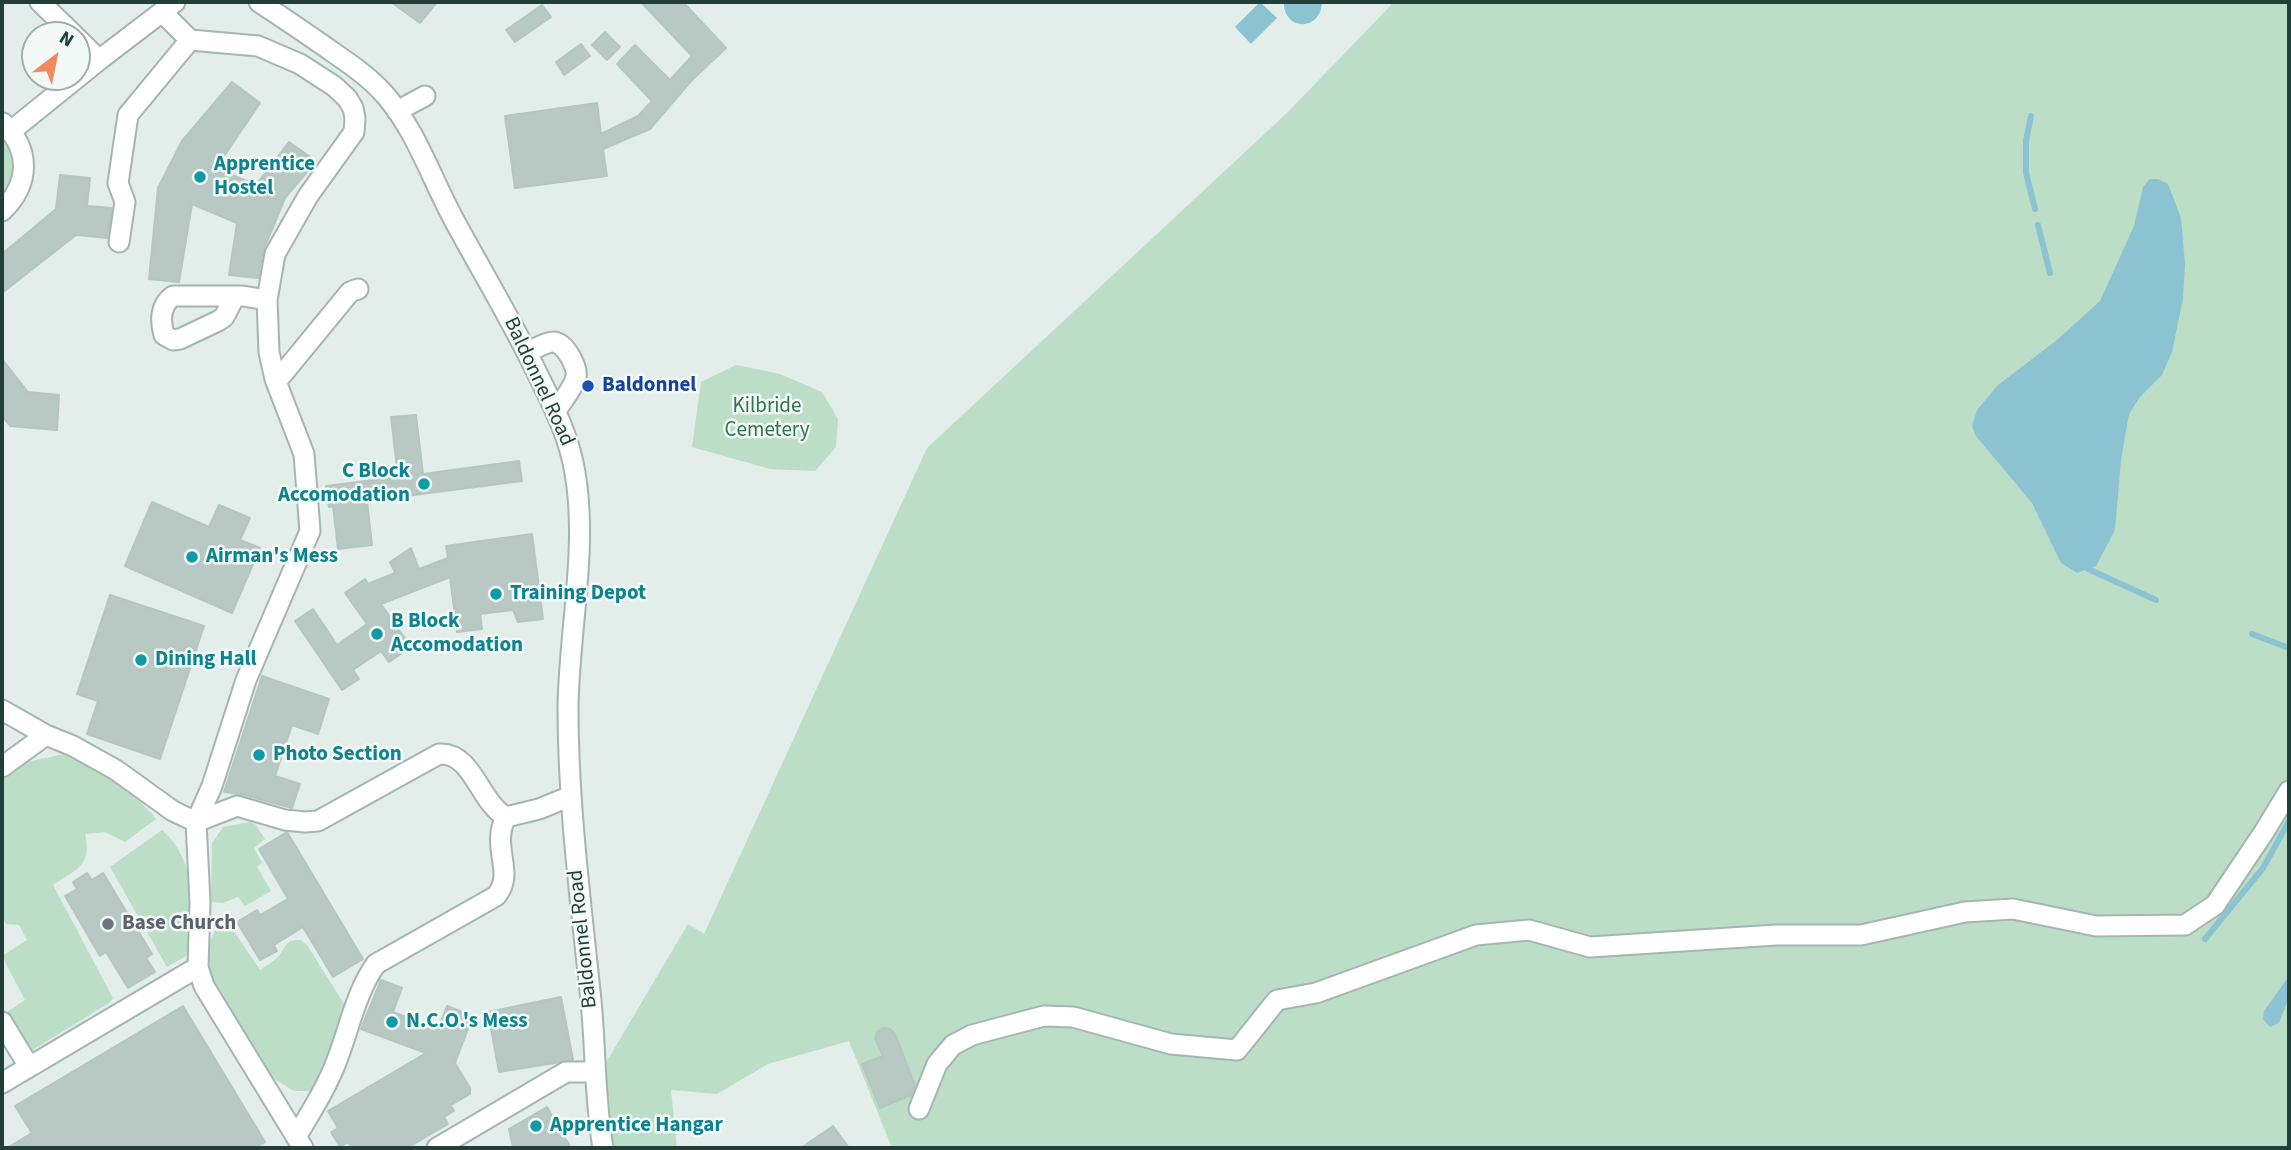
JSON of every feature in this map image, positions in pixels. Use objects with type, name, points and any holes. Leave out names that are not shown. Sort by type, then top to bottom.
[{"type":"street","points":[[40,2],[60,21]]},
{"type":"street","name":"Baldonnel Road","points":[[259,2],[374,83],[397,111],[527,352],[556,411],[572,454],[580,503],[568,745],[579,896],[591,994],[603,1148]]},
{"type":"street","points":[[2,211],[19,188],[24,170],[19,145],[6,127],[169,7],[190,40]]},
{"type":"street","points":[[119,242],[125,202],[118,183],[128,115],[190,40]]},
{"type":"street","points":[[190,40],[258,46],[300,64],[334,86],[353,108],[355,118],[354,132],[308,196],[275,254],[267,300],[269,352],[275,379],[304,453],[310,531],[246,680],[216,774],[196,822],[201,902],[198,967],[204,986],[300,1142]]},
{"type":"street","points":[[91,52],[99,60]]},
{"type":"street","points":[[397,111],[425,96]]},
{"type":"street","points":[[275,379],[281,376],[350,292],[358,289]]},
{"type":"street","points":[[234,298],[243,296],[267,300]]},
{"type":"street","points":[[527,352],[553,342],[559,343],[576,369],[575,380],[556,411]]},
{"type":"street","points":[[2,710],[116,770],[173,811],[196,822],[237,806],[285,820],[318,821],[439,754],[449,754],[458,759],[495,809],[506,817]]},
{"type":"street","points":[[2,767],[47,735]]},
{"type":"street","points":[[919,1110],[937,1064],[953,1045],[972,1035],[1044,1016],[1073,1017],[1171,1044],[1237,1050],[1277,1000],[1316,993],[1476,935],[1529,930],[1590,947],[1776,935],[1861,935],[1965,912],[2012,909],[2096,926],[2185,925],[2215,905],[2289,791]]},
{"type":"street","points":[[300,1142],[336,1063],[361,992],[376,964],[496,896],[502,889],[505,876],[499,845],[500,827],[506,817],[539,809],[571,796]]},
{"type":"street","points":[[2,1083],[28,1065],[198,967]]},
{"type":"street","points":[[2,1022],[28,1065]]},
{"type":"street","points":[[437,1148],[566,1072],[595,1072]]},
{"type":"green space","points":[[1394,2],[2289,2],[2289,1148],[892,1148],[849,1041],[768,1064],[717,1094],[671,1090],[677,1148],[612,1148],[608,1133],[604,1066],[688,924],[704,934],[927,448],[1288,112]]},
{"type":"green space","points":[[2,134],[11,150],[14,166],[11,183],[2,199]]},
{"type":"green space","name":"Kilbride Cemetery","points":[[736,365],[780,374],[822,392],[838,419],[836,447],[815,471],[770,469],[692,447],[701,382]]},
{"type":"green space","points":[[59,755],[78,758],[102,773],[142,804],[156,819],[125,842],[105,832],[85,834],[86,853],[81,866],[53,885],[113,998],[109,1003],[28,1051],[6,1017],[7,1012],[25,1000],[2,956],[27,940],[19,925],[6,924],[2,917],[2,778],[27,762]]},
{"type":"green space","points":[[250,822],[255,824],[265,839],[254,848],[262,863],[257,867],[271,891],[245,906],[238,897],[223,903],[211,902],[212,843],[223,827]]},
{"type":"green space","points":[[162,830],[182,857],[190,886],[191,902],[190,950],[186,956],[167,967],[110,867]]},
{"type":"green space","points":[[231,927],[260,970],[277,958],[289,942],[301,940],[307,945],[344,1004],[346,1011],[324,1070],[313,1091],[294,1091],[271,1077],[211,981],[207,961],[209,943],[215,931]]},
{"type":"water","points":[[1260,2],[1277,18],[1251,44],[1235,27]]},
{"type":"water","points":[[1284,2],[1322,2],[1316,19],[1302,24],[1289,18]]},
{"type":"water","points":[[2150,179],[2158,179],[2168,184],[2181,218],[2185,264],[2183,299],[2172,352],[2162,375],[2140,397],[2129,414],[2121,460],[2115,530],[2096,566],[2077,573],[2061,563],[2032,503],[1976,436],[1972,426],[1977,410],[1998,385],[2057,340],[2100,301],[2134,226],[2143,187]]},
{"type":"water","points":[[2289,976],[2289,997],[2279,1023],[2270,1027],[2263,1019],[2264,1011]]},
{"type":"building","points":[[391,2],[437,2],[420,23]]},
{"type":"building","points":[[641,2],[683,2],[726,48],[692,80],[650,129],[603,149],[607,176],[515,188],[505,116],[597,103],[601,134],[638,116],[652,101],[617,64],[635,45],[670,80],[692,56]]},
{"type":"building","points":[[542,5],[551,17],[515,42],[506,30]]},
{"type":"building","points":[[605,32],[620,47],[607,60],[592,45]]},
{"type":"building","points":[[581,44],[590,56],[564,75],[556,62]]},
{"type":"building","name":"Apprentice Hostel","points":[[232,82],[260,103],[216,168],[256,185],[289,142],[316,161],[285,198],[263,251],[258,278],[229,275],[237,223],[192,204],[179,282],[149,279],[158,188],[182,141]]},
{"type":"building","points":[[60,175],[90,178],[87,206],[112,208],[107,238],[76,235],[2,293],[2,254],[56,209]]},
{"type":"building","points":[[2,359],[28,392],[59,395],[57,430],[10,426],[2,416]]},
{"type":"building","points":[[416,415],[423,474],[519,461],[522,481],[367,501],[372,545],[338,549],[333,506],[329,507],[326,486],[398,477],[391,417]]},
{"type":"building","name":"Airman's Mess","points":[[152,502],[209,527],[219,505],[250,518],[240,540],[260,548],[232,613],[125,566]]},
{"type":"building","points":[[532,534],[543,619],[518,622],[513,610],[480,614],[482,629],[457,632],[450,577],[381,604],[411,647],[389,662],[381,651],[353,670],[359,679],[342,690],[295,621],[313,609],[337,645],[367,624],[345,593],[365,579],[368,584],[395,573],[390,562],[411,548],[419,569],[448,558],[446,546]]},
{"type":"building","name":"Dining Hall","points":[[110,595],[204,626],[160,759],[87,734],[98,701],[77,694]]},
{"type":"building","name":"Photo Section","points":[[262,676],[329,699],[318,734],[292,725],[275,776],[300,784],[292,808],[224,792]]},
{"type":"building","points":[[287,832],[363,959],[333,977],[303,927],[274,945],[277,951],[260,960],[237,922],[257,910],[260,915],[288,899],[259,849]]},
{"type":"building","name":"Base Church","points":[[87,873],[92,880],[103,873],[152,954],[146,958],[155,972],[128,988],[106,952],[100,956],[65,896],[77,889],[73,882]]},
{"type":"building","points":[[381,980],[402,988],[393,1012],[438,1029],[447,1006],[473,1016],[455,1063],[470,1088],[470,1094],[451,1105],[454,1111],[444,1117],[448,1124],[407,1148],[352,1148],[348,1142],[340,1147],[331,1132],[338,1128],[328,1111],[426,1053],[361,1029]]},
{"type":"building","points":[[561,997],[573,1060],[499,1072],[488,1012]]},
{"type":"building","points":[[183,1006],[265,1142],[255,1148],[7,1148],[32,1133],[15,1106]]},
{"type":"building","points":[[883,1028],[890,1029],[895,1034],[915,1085],[911,1095],[880,1108],[862,1064],[883,1056],[875,1038],[877,1032]]},
{"type":"building","name":"Apprentice Hangar","points":[[547,1107],[571,1148],[513,1148],[509,1129]]},
{"type":"building","points":[[833,1126],[849,1148],[801,1148]]},
{"type":"waterway","points":[[2031,116],[2026,141],[2026,173],[2035,209]]},
{"type":"waterway","points":[[2038,225],[2050,273]]},
{"type":"waterway","points":[[2088,569],[2156,600]]},
{"type":"waterway","points":[[2252,634],[2289,648]]},
{"type":"waterway","points":[[2205,939],[2263,868],[2289,821]]},
{"type":"place","name":"Apprentice Hostel","points":[[200,177]]},
{"type":"place","name":"Baldonnel","points":[[588,386]]},
{"type":"place","name":"C Block Accomodation","points":[[424,484]]},
{"type":"place","name":"Airman's Mess","points":[[192,557]]},
{"type":"place","name":"Training Depot","points":[[496,594]]},
{"type":"place","name":"B Block Accomodation","points":[[377,634]]},
{"type":"place","name":"Dining Hall","points":[[141,660]]},
{"type":"place","name":"Photo Section","points":[[259,755]]},
{"type":"place","name":"Base Church","points":[[108,924]]},
{"type":"place","name":"N.C.O.'s Mess","points":[[392,1022]]},
{"type":"place","name":"Apprentice Hangar","points":[[536,1126]]}]
